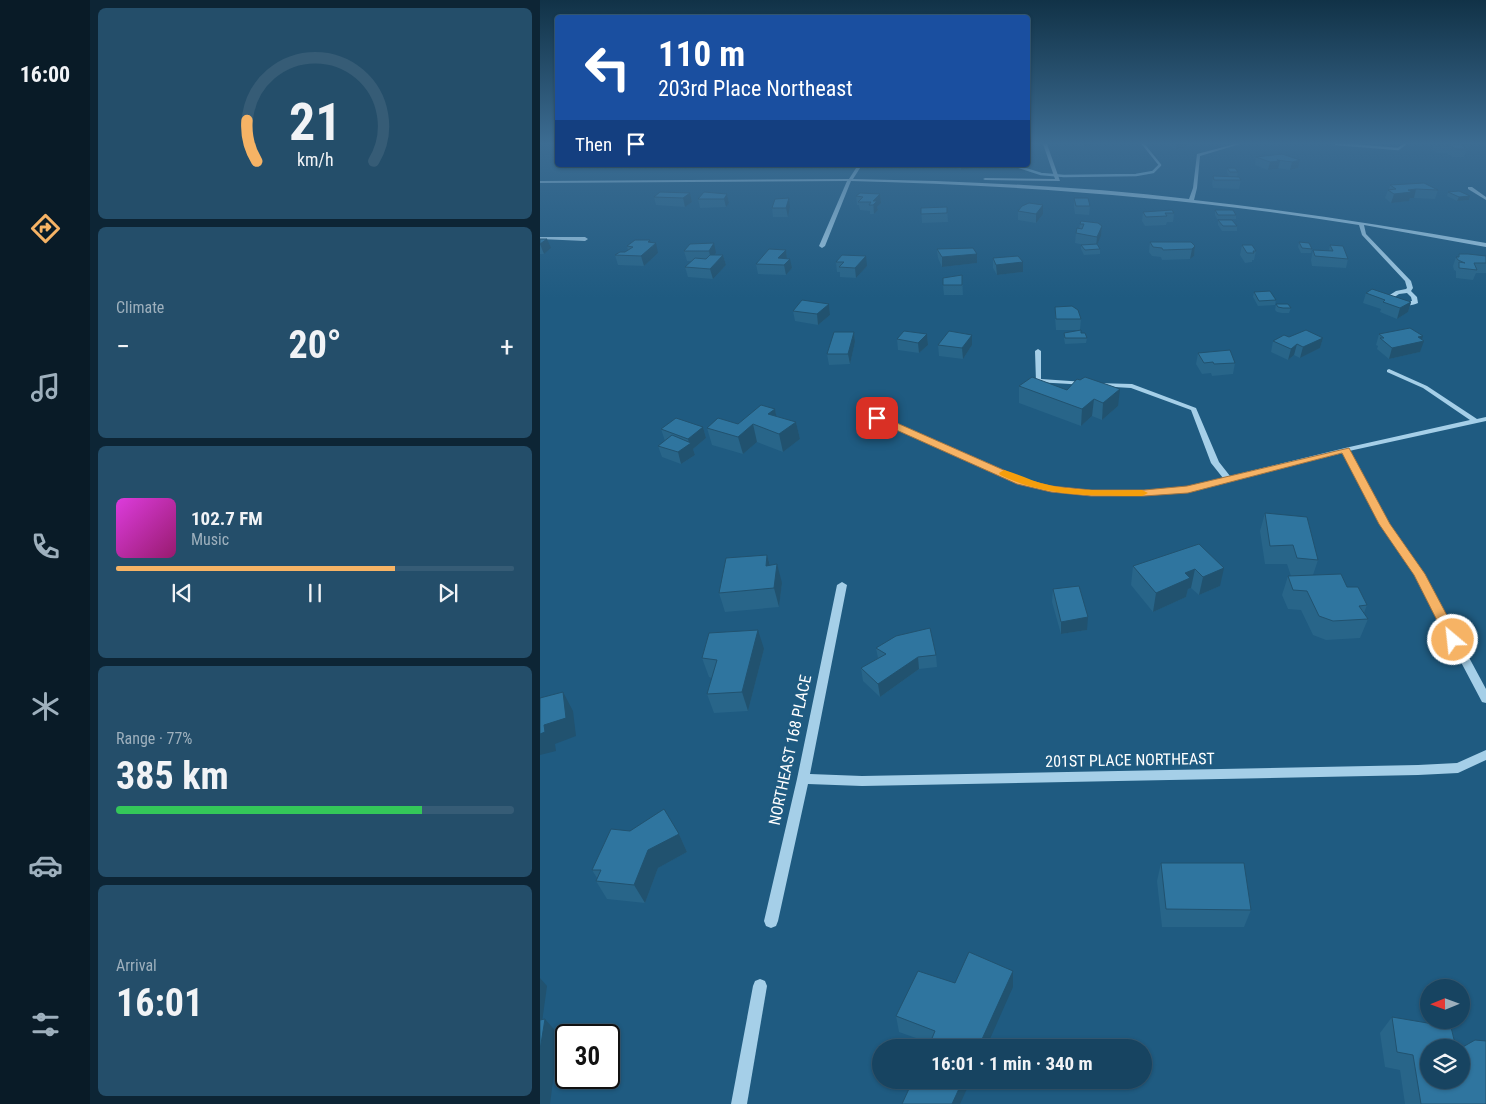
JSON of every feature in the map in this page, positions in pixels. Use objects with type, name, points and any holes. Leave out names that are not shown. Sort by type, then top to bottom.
[{"type":"street","points":[[822,246],[843,196]]},
{"type":"street","points":[[1128,196],[1191,201],[1361,224],[1486,245]]},
{"type":"street","points":[[1191,201],[1192,196]]},
{"type":"street","points":[[1361,224],[1364,234],[1408,281],[1410,288],[1408,291]]},
{"type":"street","points":[[540,238],[585,239]]},
{"type":"street","points":[[1038,351],[1038,381],[1132,386],[1194,409],[1214,463],[1228,478]]},
{"type":"street","points":[[1389,371],[1425,387],[1476,421]]},
{"type":"street","points":[[877,418],[1021,481],[1051,489],[1091,493],[1144,493],[1188,490],[1228,478],[1345,450],[1486,419]]},
{"type":"street","points":[[1345,450],[1385,524],[1419,574],[1486,699]]},
{"type":"street","name":"NORTHEAST 168 PLACE","points":[[771,921],[842,585]]},
{"type":"street","name":"201ST PLACE NORTHEAST","points":[[802,779],[862,781],[1458,768],[1486,755]]},
{"type":"street","points":[[739,1104],[760,986]]},
{"type":"building","points":[[656,196],[686,196],[683,198],[654,197]]},
{"type":"building","points":[[701,196],[726,196],[724,199],[698,199]]},
{"type":"building","points":[[856,196],[878,196],[873,201],[877,201],[873,205],[869,205],[871,202],[858,202],[863,197]]},
{"type":"building","points":[[789,198],[786,208],[772,208],[775,199]]},
{"type":"building","points":[[1074,198],[1088,198],[1090,206],[1076,206]]},
{"type":"building","points":[[1029,203],[1043,205],[1036,214],[1018,211],[1022,206]]},
{"type":"building","points":[[947,207],[947,213],[921,214],[921,208]]},
{"type":"building","points":[[1172,210],[1174,213],[1165,213],[1167,216],[1146,217],[1143,212]]},
{"type":"building","points":[[1215,210],[1233,210],[1236,215],[1218,215]]},
{"type":"building","points":[[1218,220],[1232,220],[1237,226],[1223,226]]},
{"type":"building","points":[[1081,221],[1098,223],[1102,226],[1097,237],[1076,233],[1077,228],[1082,229],[1084,224],[1080,224]]},
{"type":"building","points":[[540,239],[547,239],[540,244]]},
{"type":"building","points":[[635,240],[650,240],[648,242],[656,243],[641,256],[615,255],[633,247],[627,246]]},
{"type":"building","points":[[1150,242],[1191,242],[1195,246],[1192,249],[1163,250],[1162,248],[1153,247]]},
{"type":"building","points":[[1299,242],[1309,243],[1312,249],[1302,248]]},
{"type":"building","points":[[714,243],[709,251],[684,251],[690,244]]},
{"type":"building","points":[[1097,244],[1100,249],[1085,250],[1081,245]]},
{"type":"building","points":[[1242,245],[1252,245],[1256,251],[1253,251],[1254,253],[1247,253]]},
{"type":"building","points":[[1330,245],[1343,246],[1348,259],[1315,256],[1313,250],[1333,251]]},
{"type":"building","points":[[973,248],[977,254],[942,257],[937,249]]},
{"type":"building","points":[[769,249],[786,250],[778,258],[790,259],[784,265],[756,264]]},
{"type":"building","points":[[1459,254],[1486,256],[1486,263],[1474,263],[1477,270],[1459,268],[1459,262],[1465,263],[1456,257],[1459,257]]},
{"type":"building","points":[[710,255],[723,255],[710,269],[685,267],[695,258],[706,259]]},
{"type":"building","points":[[842,255],[866,256],[855,268],[839,267],[844,262],[836,262]]},
{"type":"building","points":[[1018,256],[1023,262],[996,265],[993,258]]},
{"type":"building","points":[[962,275],[962,285],[943,285],[943,278]]},
{"type":"building","points":[[1372,289],[1411,302],[1400,308],[1366,293]]},
{"type":"building","points":[[1270,291],[1276,300],[1259,301],[1254,292]]},
{"type":"building","points":[[802,300],[829,304],[817,314],[793,311]]},
{"type":"building","points":[[1276,304],[1288,304],[1291,308],[1278,307]]},
{"type":"building","points":[[1072,306],[1078,310],[1081,319],[1056,319],[1055,307]]},
{"type":"building","points":[[1410,328],[1423,336],[1418,337],[1424,341],[1392,348],[1380,338],[1384,338],[1379,334]]},
{"type":"building","points":[[1081,330],[1081,333],[1085,333],[1087,338],[1065,338],[1064,333]]},
{"type":"building","points":[[1306,330],[1323,338],[1303,347],[1297,344],[1291,349],[1273,341],[1284,335],[1289,337]]},
{"type":"building","points":[[904,331],[927,334],[918,343],[897,339]]},
{"type":"building","points":[[949,331],[972,335],[962,348],[938,345]]},
{"type":"building","points":[[834,332],[854,332],[848,354],[827,354]]},
{"type":"building","points":[[1230,350],[1235,363],[1204,363],[1198,353]]},
{"type":"building","points":[[1032,377],[1067,390],[1077,379],[1080,380],[1085,377],[1120,389],[1103,403],[1094,399],[1082,409],[1019,386]]},
{"type":"building","points":[[761,405],[775,409],[768,414],[796,422],[779,434],[753,424],[738,437],[707,428],[718,418],[738,424]]},
{"type":"building","points":[[676,418],[703,427],[688,439],[661,429]]},
{"type":"building","points":[[672,435],[691,443],[678,452],[658,446]]},
{"type":"building","points":[[1265,513],[1307,517],[1318,560],[1297,558],[1293,545],[1270,546]]},
{"type":"building","points":[[1199,544],[1224,568],[1203,577],[1195,569],[1185,573],[1190,578],[1156,593],[1133,566]]},
{"type":"building","points":[[767,555],[766,566],[777,564],[774,588],[719,593],[726,558]]},
{"type":"building","points":[[1341,574],[1347,587],[1358,587],[1367,605],[1359,606],[1368,619],[1333,621],[1319,616],[1307,591],[1293,590],[1288,576]]},
{"type":"building","points":[[1079,586],[1088,617],[1061,622],[1053,589]]},
{"type":"building","points":[[930,628],[936,655],[918,657],[878,684],[861,668],[886,654],[876,648],[896,636]]},
{"type":"building","points":[[758,630],[742,692],[707,694],[717,660],[702,658],[709,633]]},
{"type":"building","points":[[563,692],[566,718],[544,725],[545,732],[540,734],[540,698]]},
{"type":"building","points":[[664,809],[679,834],[648,850],[634,885],[596,881],[601,870],[592,870],[611,829],[630,831]]},
{"type":"building","points":[[1161,863],[1244,863],[1251,910],[1166,909]]},
{"type":"building","points":[[969,952],[1013,971],[982,1039],[932,1039],[935,1031],[896,1016],[918,971],[955,983]]},
{"type":"building","points":[[1392,1017],[1420,1022],[1420,1029],[1451,1029],[1454,1039],[1420,1039],[1420,1089],[1470,1089],[1470,1043],[1475,1040],[1486,1041],[1486,1104],[1421,1104],[1413,1055],[1397,1052]]},
{"type":"building","points":[[545,1019],[540,1050],[540,1020]]},
{"type":"building","points":[[909,1089],[959,1089],[952,1104],[902,1104]]},
{"type":"slow traffic","points":[[1004,473],[1021,481],[1051,489],[1091,493],[1142,493]]},
{"type":"route","points":[[877,418],[1021,481],[1051,489],[1091,493],[1144,493],[1188,490],[1228,478],[1345,450],[1385,524],[1419,574],[1453,640]]}]
